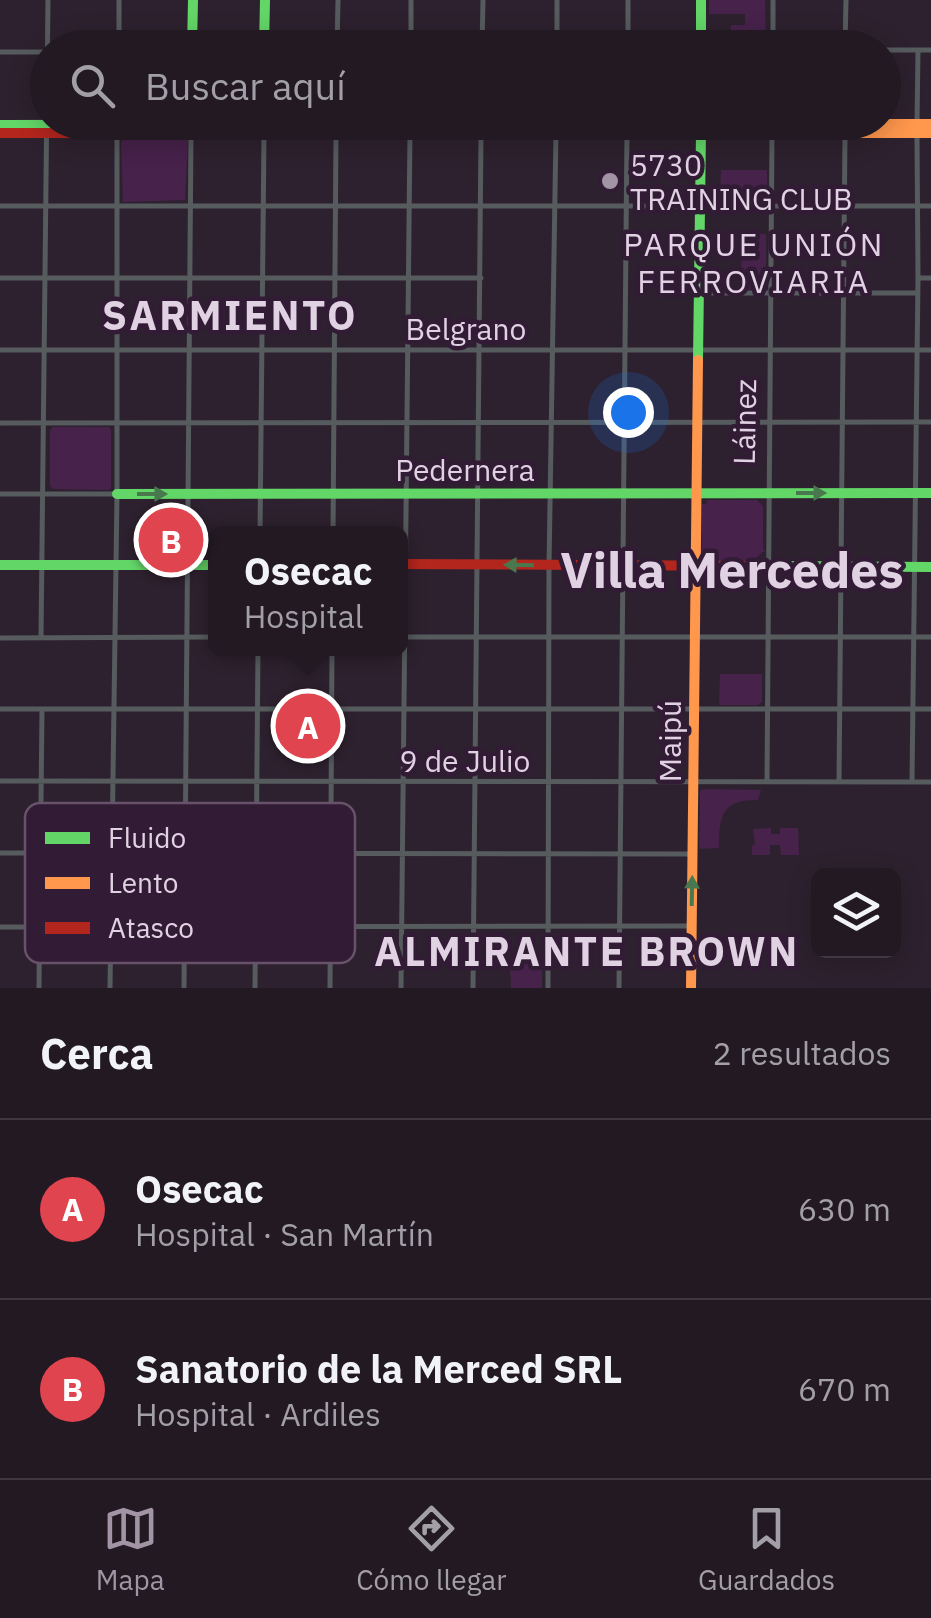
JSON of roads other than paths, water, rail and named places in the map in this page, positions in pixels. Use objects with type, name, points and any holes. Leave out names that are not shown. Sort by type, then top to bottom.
[{"type":"main road","points":[[192,30],[193,0]]},
{"type":"main road","points":[[264,30],[265,0]]},
{"type":"main road","points":[[701,30],[702,0]]},
{"type":"main road","points":[[917,128],[931,124]]},
{"type":"main road","points":[[0,125],[30,128]]},
{"type":"main road","points":[[901,128],[931,132]]},
{"type":"main road","points":[[0,133],[30,130]]},
{"type":"main road","name":"Maipú","points":[[691,988],[701,140]]},
{"type":"main road","name":"Pedernera","points":[[117,494],[931,493]]},
{"type":"main road","points":[[408,564],[931,567]]},
{"type":"main road","points":[[0,565],[208,565]]},
{"type":"street","points":[[47,30],[48,0]]},
{"type":"street","points":[[118,30],[119,0]]},
{"type":"street","points":[[337,30],[338,0]]},
{"type":"street","points":[[410,30],[411,0]]},
{"type":"street","points":[[482,30],[483,0]]},
{"type":"street","points":[[557,0],[557,30]]},
{"type":"street","points":[[628,0],[628,30]]},
{"type":"street","points":[[773,30],[774,0]]},
{"type":"street","points":[[846,0],[846,30]]},
{"type":"street","points":[[901,50],[931,50]]},
{"type":"street","points":[[912,782],[918,50]]},
{"type":"street","points":[[0,52],[30,52]]},
{"type":"street","points":[[41,638],[46,140]]},
{"type":"street","points":[[112,803],[118,140]]},
{"type":"street","points":[[185,803],[191,140]]},
{"type":"street","points":[[260,526],[264,140]]},
{"type":"street","points":[[333,526],[336,140]]},
{"type":"street","points":[[405,526],[410,140]]},
{"type":"street","points":[[473,988],[481,140]]},
{"type":"street","points":[[548,988],[557,140]]},
{"type":"street","points":[[619,988],[627,140]]},
{"type":"street","name":"Láinez","points":[[766,782],[773,140]]},
{"type":"street","points":[[839,782],[845,140]]},
{"type":"street","points":[[0,206],[931,206]]},
{"type":"street","points":[[0,278],[481,278]]},
{"type":"street","points":[[918,278],[931,278]]},
{"type":"street","points":[[698,293],[918,293]]},
{"type":"street","name":"Belgrano","points":[[0,350],[931,350]]},
{"type":"street","points":[[0,423],[931,422]]},
{"type":"street","name":"Pedernera","points":[[0,494],[117,494]]},
{"type":"street","points":[[408,637],[931,636]]},
{"type":"street","points":[[0,638],[208,638]]},
{"type":"street","points":[[258,656],[258,803]]},
{"type":"street","points":[[331,803],[332,656]]},
{"type":"street","points":[[401,988],[403,656]]},
{"type":"street","points":[[0,709],[931,708]]},
{"type":"street","points":[[41,803],[42,709]]},
{"type":"street","name":"9 de Julio","points":[[0,781],[931,782]]},
{"type":"street","points":[[0,852],[25,853]]},
{"type":"street","points":[[355,854],[693,854]]},
{"type":"street","points":[[0,926],[25,927]]},
{"type":"street","points":[[355,927],[692,926]]},
{"type":"street","points":[[39,963],[39,988]]},
{"type":"street","points":[[255,963],[255,988]]},
{"type":"place","name":"5730 TRAINING CLUB","points":[[610,181]]},
{"type":"place","name":"Sanatorio de la Merced SRL","points":[[171,540]]},
{"type":"place","name":"Osecac","points":[[308,726]]},
{"type":"district","name":"PARQUE UNIÓN FERROVIARIA","points":[[754,262]]},
{"type":"district","name":"SARMIENTO","points":[[230,315]]},
{"type":"district","name":"Villa Mercedes","points":[[732,569]]},
{"type":"district","name":"ALMIRANTE BROWN","points":[[587,951]]}]
